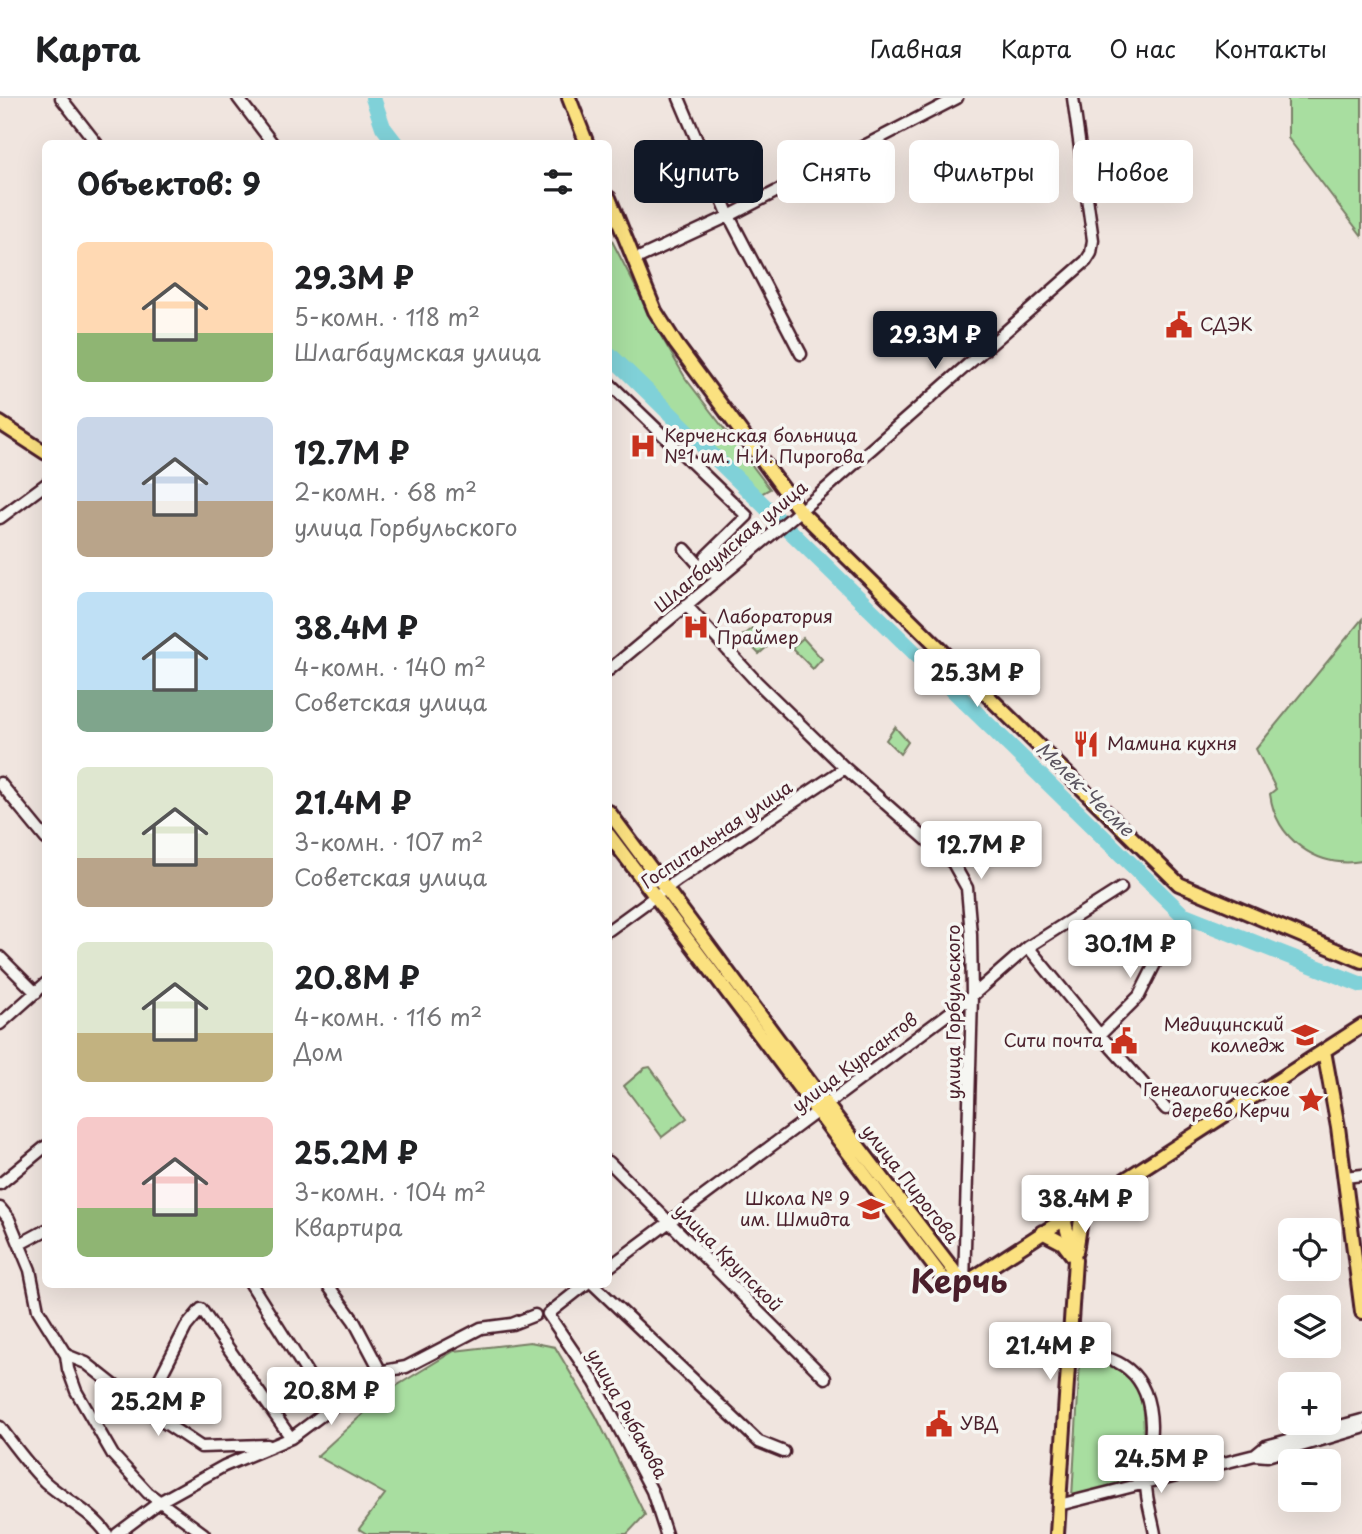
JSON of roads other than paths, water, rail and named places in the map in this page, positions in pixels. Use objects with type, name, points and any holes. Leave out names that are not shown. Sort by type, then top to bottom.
[{"type":"main road","points":[[569,98],[585,140]]},
{"type":"main road","points":[[612,205],[655,311],[796,512],[1179,884],[1362,961]]},
{"type":"main road","points":[[0,417],[42,444]]},
{"type":"main road","points":[[0,423],[42,450]]},
{"type":"main road","name":"улица Пирогова","points":[[612,816],[667,888],[942,1277],[964,1284]]},
{"type":"main road","name":"улица Пирогова","points":[[612,839],[821,1108]]},
{"type":"main road","points":[[964,1284],[1362,1026]]},
{"type":"main road","points":[[1324,1051],[1345,1177],[1362,1312]]},
{"type":"main road","points":[[1056,1534],[1075,1260],[1083,1207]]},
{"type":"main road","points":[[1064,1219],[1075,1260]]},
{"type":"main road","points":[[1042,1232],[1063,1243],[1075,1260]]},
{"type":"street","points":[[61,98],[94,140]]},
{"type":"street","points":[[238,98],[270,140]]},
{"type":"street","points":[[679,98],[729,216],[801,354]]},
{"type":"street","points":[[634,260],[729,216],[957,98]]},
{"type":"street","name":"Шлагбаумская улица","points":[[612,667],[1086,261],[1091,253],[1093,240],[1073,98]]},
{"type":"street","points":[[612,386],[747,516],[706,556],[703,567]]},
{"type":"street","points":[[0,518],[42,487]]},
{"type":"street","points":[[685,550],[717,580]]},
{"type":"street","name":"улица Горбульского","points":[[686,605],[756,681],[845,768],[953,863],[967,888],[972,996],[964,1284]]},
{"type":"street","name":"Госпитальная улица","points":[[612,928],[845,768]]},
{"type":"street","points":[[0,783],[42,834]]},
{"type":"street","name":"улица Курсантов","points":[[612,1265],[972,996],[1028,947],[1121,888]]},
{"type":"street","points":[[1100,1035],[1139,996],[1171,932]]},
{"type":"street","points":[[1028,947],[1100,1035],[1166,1109]]},
{"type":"street","points":[[0,957],[36,993]]},
{"type":"street","points":[[0,1024],[42,987]]},
{"type":"street","points":[[0,1184],[42,1149]]},
{"type":"street","name":"улица Крупской","points":[[612,1165],[825,1378]]},
{"type":"street","points":[[1345,1177],[1362,1175]]},
{"type":"street","points":[[0,1208],[9,1219],[30,1270],[38,1310],[66,1355],[76,1391],[113,1454],[148,1493],[204,1534]]},
{"type":"street","points":[[20,1244],[42,1232]]},
{"type":"street","points":[[254,1288],[330,1409]]},
{"type":"street","points":[[330,1288],[354,1321],[381,1372]]},
{"type":"street","name":"улица Рыбакова","points":[[581,1288],[548,1314],[595,1383],[652,1491],[666,1534]]},
{"type":"street","points":[[597,1288],[759,1442],[784,1452]]},
{"type":"street","points":[[144,1409],[186,1327],[201,1309],[291,1438]]},
{"type":"street","points":[[117,1534],[161,1501],[224,1466],[291,1438],[330,1409],[367,1374],[406,1367],[481,1328],[512,1324],[534,1315]]},
{"type":"street","points":[[1069,1354],[1110,1357],[1126,1367],[1140,1385],[1150,1409],[1151,1427],[1145,1483],[1155,1534]]},
{"type":"street","points":[[66,1355],[86,1363],[144,1409],[201,1447],[271,1445]]},
{"type":"street","points":[[1255,1455],[1266,1446],[1362,1420]]},
{"type":"street","points":[[0,1427],[22,1457],[47,1483],[79,1507],[107,1534]]},
{"type":"street","points":[[1059,1505],[1255,1455],[1267,1457],[1362,1428]]},
{"type":"waterway","name":"Мелек-Чесме","points":[[373,98],[383,127],[393,140]]},
{"type":"waterway","name":"Мелек-Чесме","points":[[612,357],[1182,914],[1362,985]]},
{"type":"place","name":"СДЭК","points":[[1179,325]]},
{"type":"place","name":"Керченская больница №1 им. Н.И. Пирогова","points":[[643,446]]},
{"type":"place","name":"Лаборатория Праймер","points":[[696,627]]},
{"type":"place","name":"Мамина кухня","points":[[1086,744]]},
{"type":"place","name":"Медицинский колледж","points":[[1305,1035]]},
{"type":"place","name":"Сити почта","points":[[1124,1041]]},
{"type":"place","name":"Генеалогическое дерево Керчи","points":[[1311,1100]]},
{"type":"place","name":"Школа № 9 им. Шмидта","points":[[871,1209]]},
{"type":"place","name":"УВД","points":[[939,1424]]},
{"type":"district","name":"Керчь","points":[[959,1282]]}]
